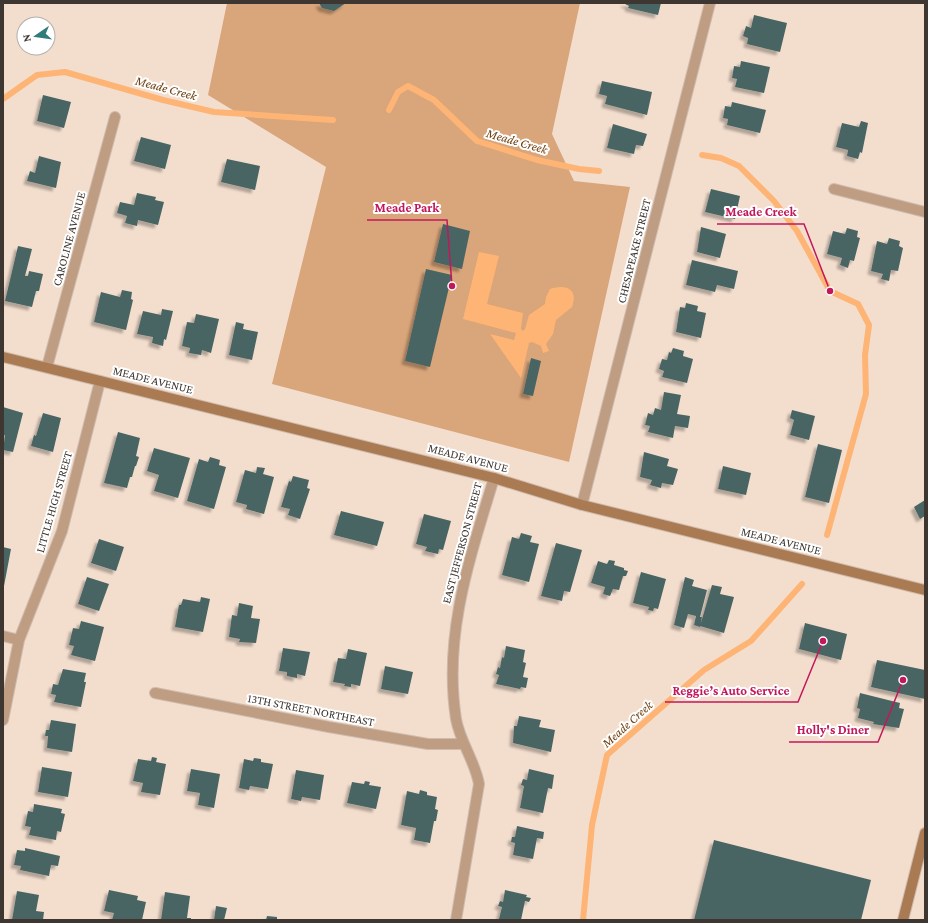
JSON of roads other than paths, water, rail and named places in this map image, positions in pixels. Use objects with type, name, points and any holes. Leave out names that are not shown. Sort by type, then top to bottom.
[{"type":"main road","name":"MEADE AVENUE","points":[[3,357],[494,478],[582,505],[925,590]]},
{"type":"main road","points":[[903,920],[925,833]]},
{"type":"street","name":"CHESAPEAKE STREET","points":[[582,505],[710,3]]},
{"type":"street","name":"CAROLINE AVENUE","points":[[47,367],[115,117]]},
{"type":"street","points":[[834,189],[925,212]]},
{"type":"street","name":"LITTLE HIGH STREET","points":[[3,720],[18,640],[62,531],[100,381]]},
{"type":"street","name":"EAST JEFFERSON STREET","points":[[456,920],[461,899],[479,784],[476,769],[464,744],[456,720],[452,675],[455,620],[463,581],[494,478]]},
{"type":"street","points":[[3,636],[18,640]]},
{"type":"street","name":"13TH STREET NORTHEAST","points":[[155,693],[329,727],[428,744],[464,744]]},
{"type":"waterway","name":"Meade Creek","points":[[3,99],[37,75],[65,72],[163,100],[214,112],[333,120]]},
{"type":"waterway","name":"Meade Creek","points":[[389,110],[398,92],[408,86],[434,100],[477,141],[537,160],[579,169],[599,171]]},
{"type":"waterway","name":"Meade Creek","points":[[702,155],[721,158],[739,166],[774,201],[797,231],[830,291],[858,304],[869,325],[865,355],[866,394],[827,535]]},
{"type":"waterway","name":"Meade Creek","points":[[583,920],[592,825],[607,755],[704,670],[751,641],[802,584]]},
{"type":"place","name":"Meade Park","points":[[452,286]]},
{"type":"place","name":"Meade Creek","points":[[830,291]]},
{"type":"place","name":"Reggie’s Auto Service","points":[[823,641]]},
{"type":"place","name":"Holly's Diner","points":[[903,680]]}]
